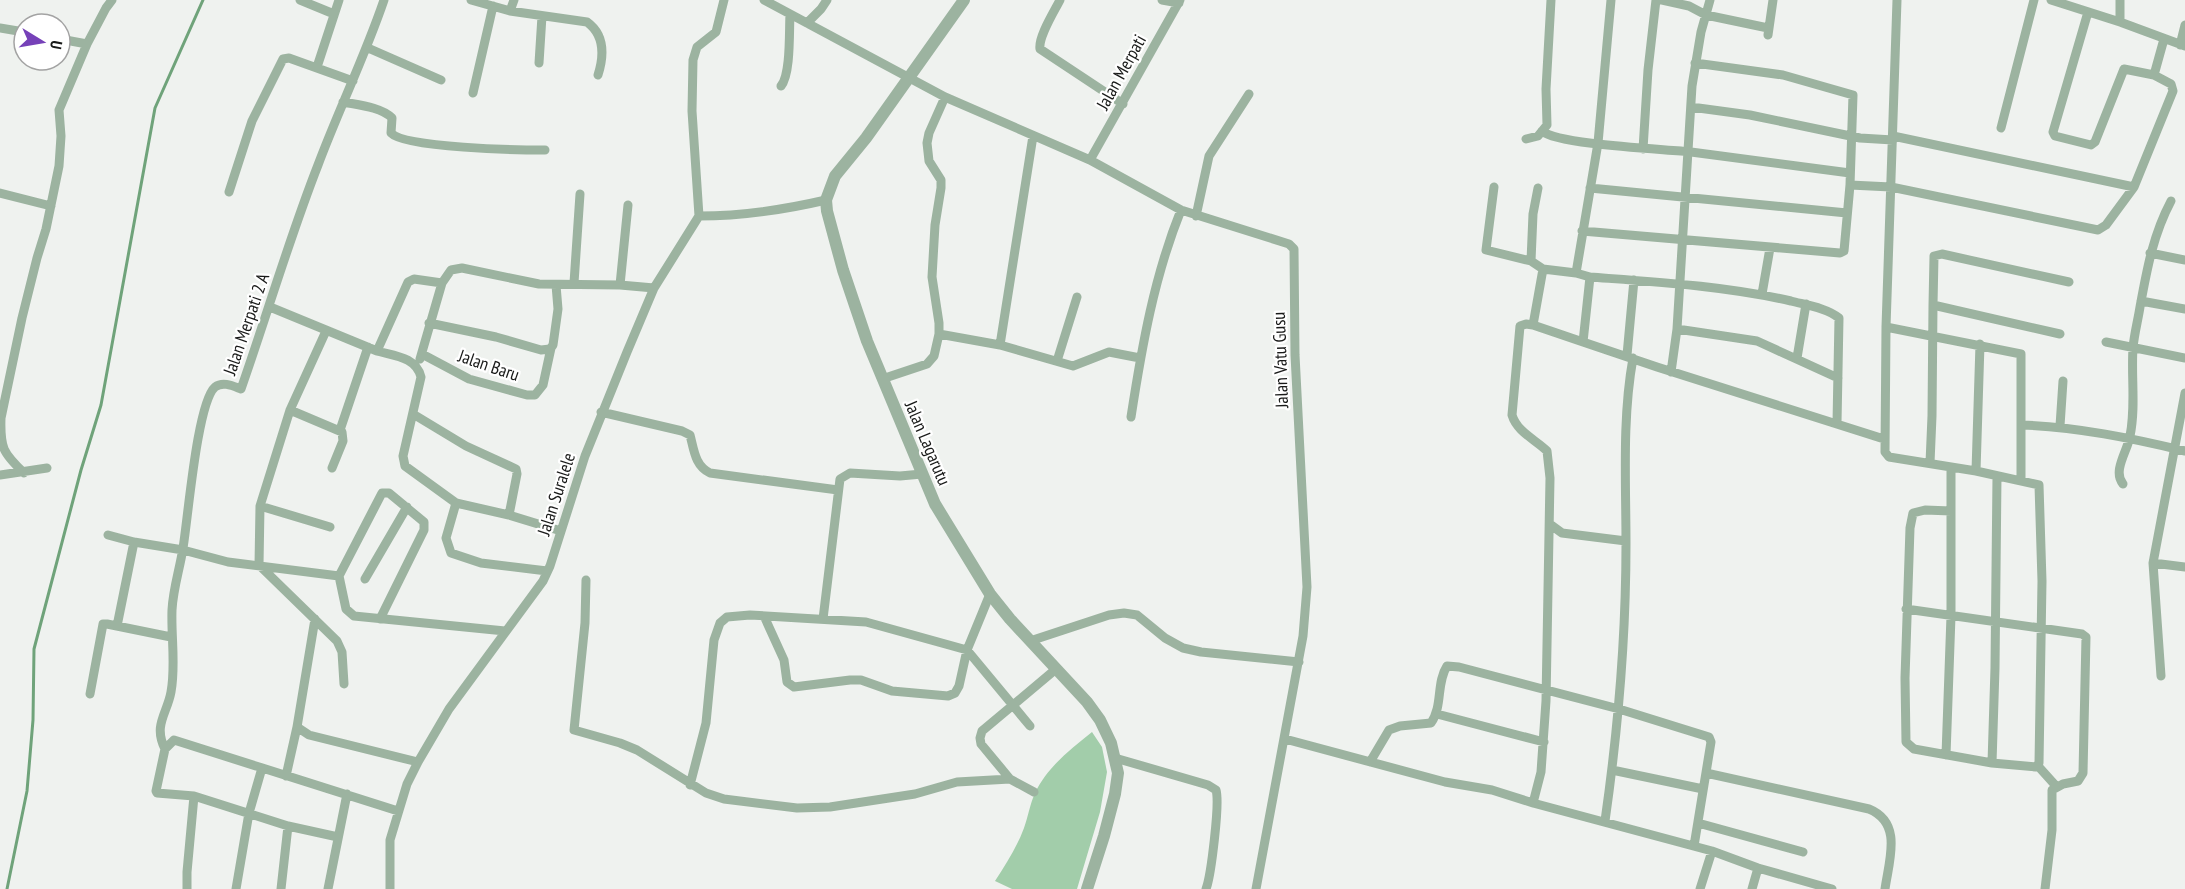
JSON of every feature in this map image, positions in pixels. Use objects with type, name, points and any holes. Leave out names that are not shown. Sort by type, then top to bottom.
[{"type":"street","points":[[24,473],[7,458],[1,442],[4,382],[51,206],[59,166],[61,136],[59,110],[87,44],[112,0]]},
{"type":"street","points":[[300,0],[334,14]]},
{"type":"street","points":[[317,68],[339,0]]},
{"type":"street","name":"Jalan Merpati 2 A","points":[[194,796],[156,792],[165,749],[159,731],[171,692],[174,648],[171,637],[172,610],[183,550],[197,441],[213,390],[217,386],[227,384],[241,389],[302,209],[343,102],[368,48],[384,0]]},
{"type":"street","points":[[471,0],[510,11],[587,22],[593,26],[600,39],[603,52],[598,75]]},
{"type":"street","points":[[510,11],[514,0]]},
{"type":"street","points":[[724,0],[716,32],[697,47],[693,60],[692,111],[699,216],[739,216],[793,208],[826,200],[835,176],[866,138],[964,0]]},
{"type":"street","points":[[764,0],[909,76]]},
{"type":"street","points":[[807,23],[827,0]]},
{"type":"street","points":[[1060,0],[1039,45],[1040,49],[1123,104]]},
{"type":"street","points":[[1162,0],[1179,1]]},
{"type":"street","points":[[1526,139],[1538,136],[1547,125],[1551,0]]},
{"type":"street","points":[[1576,273],[1598,143],[1611,0]]},
{"type":"street","points":[[1643,149],[1648,70],[1656,0]]},
{"type":"street","points":[[1662,0],[1689,6],[1706,15],[1768,32],[1773,0]]},
{"type":"street","points":[[1671,372],[1677,329],[1687,152],[1695,63],[1710,0]]},
{"type":"street","points":[[1897,0],[1886,327],[1885,452],[1889,457],[2036,483],[2040,488],[2041,629],[2038,766],[2056,786]]},
{"type":"street","points":[[2001,128],[2034,0]]},
{"type":"street","points":[[2051,0],[2075,4],[2088,12],[2182,46],[2185,25]]},
{"type":"street","points":[[2120,0],[2120,22]]},
{"type":"street","name":"Jalan Merpati","points":[[1089,160],[1123,104],[1179,1]]},
{"type":"street","points":[[473,93],[493,6]]},
{"type":"street","points":[[1850,185],[1891,187],[2098,230],[2106,225],[2133,187],[2173,91],[2171,84],[2154,75],[2124,69],[2095,142],[2091,146],[2055,136],[2053,132],[2088,12]]},
{"type":"street","points":[[781,86],[785,81],[787,71],[790,14]]},
{"type":"street","points":[[539,63],[542,16]]},
{"type":"street","points":[[2154,75],[2164,39]]},
{"type":"street","points":[[72,41],[87,44]]},
{"type":"street","points":[[368,48],[441,80]]},
{"type":"street","points":[[229,192],[252,121],[280,61],[286,57],[353,81]]},
{"type":"street","points":[[1582,231],[1840,254],[1846,247],[1853,95],[1783,75],[1695,63]]},
{"type":"street","name":"Jalan Vatu Gusu","points":[[909,76],[945,97],[1089,160],[1181,210],[1289,244],[1294,249],[1295,355],[1307,587],[1299,662],[1256,889]]},
{"type":"street","points":[[1196,216],[1209,156],[1249,94]]},
{"type":"street","points":[[882,379],[931,361],[937,349],[939,323],[932,277],[940,180],[929,161],[927,143],[945,97]]},
{"type":"street","points":[[343,102],[388,114],[393,118],[391,133],[398,138],[445,146],[545,150]]},
{"type":"street","points":[[1691,107],[1750,115],[1852,136],[1893,138],[2133,187]]},
{"type":"street","points":[[1542,131],[1548,136],[1598,143],[1850,173]]},
{"type":"street","points":[[1000,345],[1033,136]]},
{"type":"street","points":[[1494,187],[1486,250],[1531,261],[1543,269],[1590,277],[1762,294],[1806,304],[1834,314],[1839,318],[1837,423]]},
{"type":"street","points":[[1531,261],[1533,214],[1538,188]]},
{"type":"street","points":[[1590,188],[1847,213]]},
{"type":"street","points":[[0,193],[51,206]]},
{"type":"street","points":[[574,283],[580,194]]},
{"type":"street","name":"Jalan Lagarutu","points":[[826,200],[851,297],[882,379],[942,518],[990,594],[1087,702],[1100,720],[1111,743],[1118,773],[1115,794],[1087,889]]},
{"type":"street","points":[[2123,484],[2119,473],[2130,438],[2134,384],[2133,348],[2150,253],[2156,233],[2171,201]]},
{"type":"street","points":[[620,285],[628,204]]},
{"type":"street","points":[[1131,417],[1146,320],[1163,257],[1181,210]]},
{"type":"street","name":"Jalan Suralele","points":[[390,889],[390,840],[407,784],[448,710],[535,594],[547,571],[601,412],[654,288],[699,216]]},
{"type":"street","points":[[1762,294],[1770,248]]},
{"type":"street","points":[[2150,253],[2185,260]]},
{"type":"street","points":[[1930,463],[1934,256],[1937,254],[2069,282]]},
{"type":"street","points":[[416,364],[422,354],[429,322],[442,283],[451,270],[462,268],[539,284],[574,283],[654,288]]},
{"type":"street","points":[[1533,325],[1543,269]]},
{"type":"street","points":[[1583,342],[1590,277]]},
{"type":"street","points":[[332,468],[343,441],[340,430],[372,349],[408,282],[414,279],[442,283]]},
{"type":"street","points":[[1605,822],[1619,709],[1626,541],[1625,483],[1628,397],[1634,280]]},
{"type":"street","points":[[429,322],[541,350],[552,348],[558,309],[556,285]]},
{"type":"street","points":[[1057,361],[1077,297]]},
{"type":"street","points":[[2141,301],[2185,309]]},
{"type":"street","points":[[1797,358],[1806,304]]},
{"type":"street","points":[[1933,305],[2060,334]]},
{"type":"street","points":[[270,308],[416,364]]},
{"type":"street","points":[[1533,803],[1541,772],[1547,689],[1550,469],[1547,451],[1520,429],[1512,416],[1520,326],[1533,325],[1671,372],[1884,439]]},
{"type":"street","points":[[1886,327],[2018,352],[2022,356],[2021,480]]},
{"type":"street","points":[[1677,329],[1746,338],[1797,358],[1838,378]]},
{"type":"street","points":[[326,331],[290,410],[260,506],[259,565],[340,646],[344,684]]},
{"type":"street","points":[[939,334],[1000,345],[1073,366],[1109,352],[1140,358]]},
{"type":"street","points":[[2106,342],[2185,358]]},
{"type":"street","points":[[1976,471],[1980,344]]},
{"type":"street","name":"Jalan Baru","points":[[422,354],[469,379],[527,395],[535,395],[543,385],[552,348]]},
{"type":"street","points":[[416,364],[421,377],[403,462],[409,470],[456,503],[508,515],[561,531]]},
{"type":"street","points":[[2060,426],[2062,381]]},
{"type":"street","points":[[2161,676],[2153,563],[2185,393]]},
{"type":"street","points":[[290,410],[340,430]]},
{"type":"street","points":[[601,412],[682,431],[690,435],[697,462],[703,470],[838,490]]},
{"type":"street","points":[[413,414],[465,446],[516,469],[517,474],[508,515]]},
{"type":"street","points":[[2022,425],[2060,426],[2130,438],[2185,451]]},
{"type":"street","points":[[1946,755],[1951,616],[1951,467]]},
{"type":"street","points":[[0,475],[47,468]]},
{"type":"street","points":[[823,619],[840,478],[850,473],[922,474]]},
{"type":"street","points":[[1992,763],[1997,476]]},
{"type":"street","points":[[380,619],[425,526],[424,522],[389,493],[382,493],[339,576],[345,609],[350,615],[380,619],[505,631]]},
{"type":"street","points":[[456,503],[446,538],[451,553],[481,563],[547,571]]},
{"type":"street","points":[[260,506],[330,527]]},
{"type":"street","points":[[365,579],[407,507]]},
{"type":"street","points":[[1951,511],[1925,510],[1913,513],[1910,528],[1906,609],[1906,742],[1914,749],[1946,755],[2032,768],[2038,766]]},
{"type":"street","points":[[1551,525],[1562,533],[1626,541]]},
{"type":"street","points":[[108,535],[183,550],[228,562],[339,576]]},
{"type":"street","points":[[117,626],[134,542]]},
{"type":"street","points":[[2153,563],[2185,567]]},
{"type":"street","points":[[586,580],[585,623],[574,730],[638,750],[706,793],[724,799],[816,808],[915,794],[957,782],[1010,779]]},
{"type":"street","points":[[764,616],[784,660],[787,682],[794,687],[861,680],[892,690],[948,696],[955,693],[959,686],[967,650],[990,594]]},
{"type":"street","points":[[1906,609],[2082,634],[2087,640],[2083,773],[2078,781],[2056,786],[2052,790],[2052,830],[2045,889]]},
{"type":"street","points":[[1030,641],[1109,615],[1124,613],[1137,615],[1183,648],[1201,652],[1299,662]]},
{"type":"street","points":[[690,784],[706,723],[714,640],[720,623],[727,617],[764,616],[866,622],[967,650],[1030,726]]},
{"type":"street","points":[[285,776],[297,727],[315,619]]},
{"type":"street","points":[[90,694],[102,624],[171,637]]},
{"type":"street","points":[[1370,762],[1389,730],[1400,726],[1431,723],[1437,714],[1442,674],[1448,666],[1547,689],[1709,737],[1711,742],[1694,846]]},
{"type":"street","points":[[1034,792],[1010,779],[981,744],[980,738],[982,731],[1056,669]]},
{"type":"street","points":[[1437,714],[1544,742]]},
{"type":"street","points":[[297,727],[309,735],[418,762]]},
{"type":"street","points":[[1285,739],[1444,782],[1492,790],[1712,851],[1813,886],[1832,889]]},
{"type":"street","points":[[165,749],[174,740],[398,811]]},
{"type":"street","points":[[1115,758],[1208,785],[1216,790],[1218,808],[1206,889]]},
{"type":"street","points":[[236,889],[249,813],[262,768]]},
{"type":"street","points":[[1612,770],[1703,789]]},
{"type":"street","points":[[1706,773],[1869,809],[1881,814],[1889,826],[1892,839],[1885,889]]},
{"type":"street","points":[[328,889],[347,794]]},
{"type":"street","points":[[187,889],[186,872],[194,796],[288,826],[338,837]]},
{"type":"street","points":[[1698,823],[1803,852]]},
{"type":"street","points":[[280,889],[288,826]]},
{"type":"street","points":[[1700,889],[1712,851]]},
{"type":"street","points":[[1752,889],[1758,868]]},
{"type":"green space","points":[[1092,732],[1102,747],[1107,772],[1100,812],[1077,889],[1012,889],[995,881],[1018,842],[1040,783],[1060,759]]},
{"type":"waterway","points":[[7,889],[27,791],[33,720],[34,649],[81,470],[101,405],[155,108],[203,0]]}]
